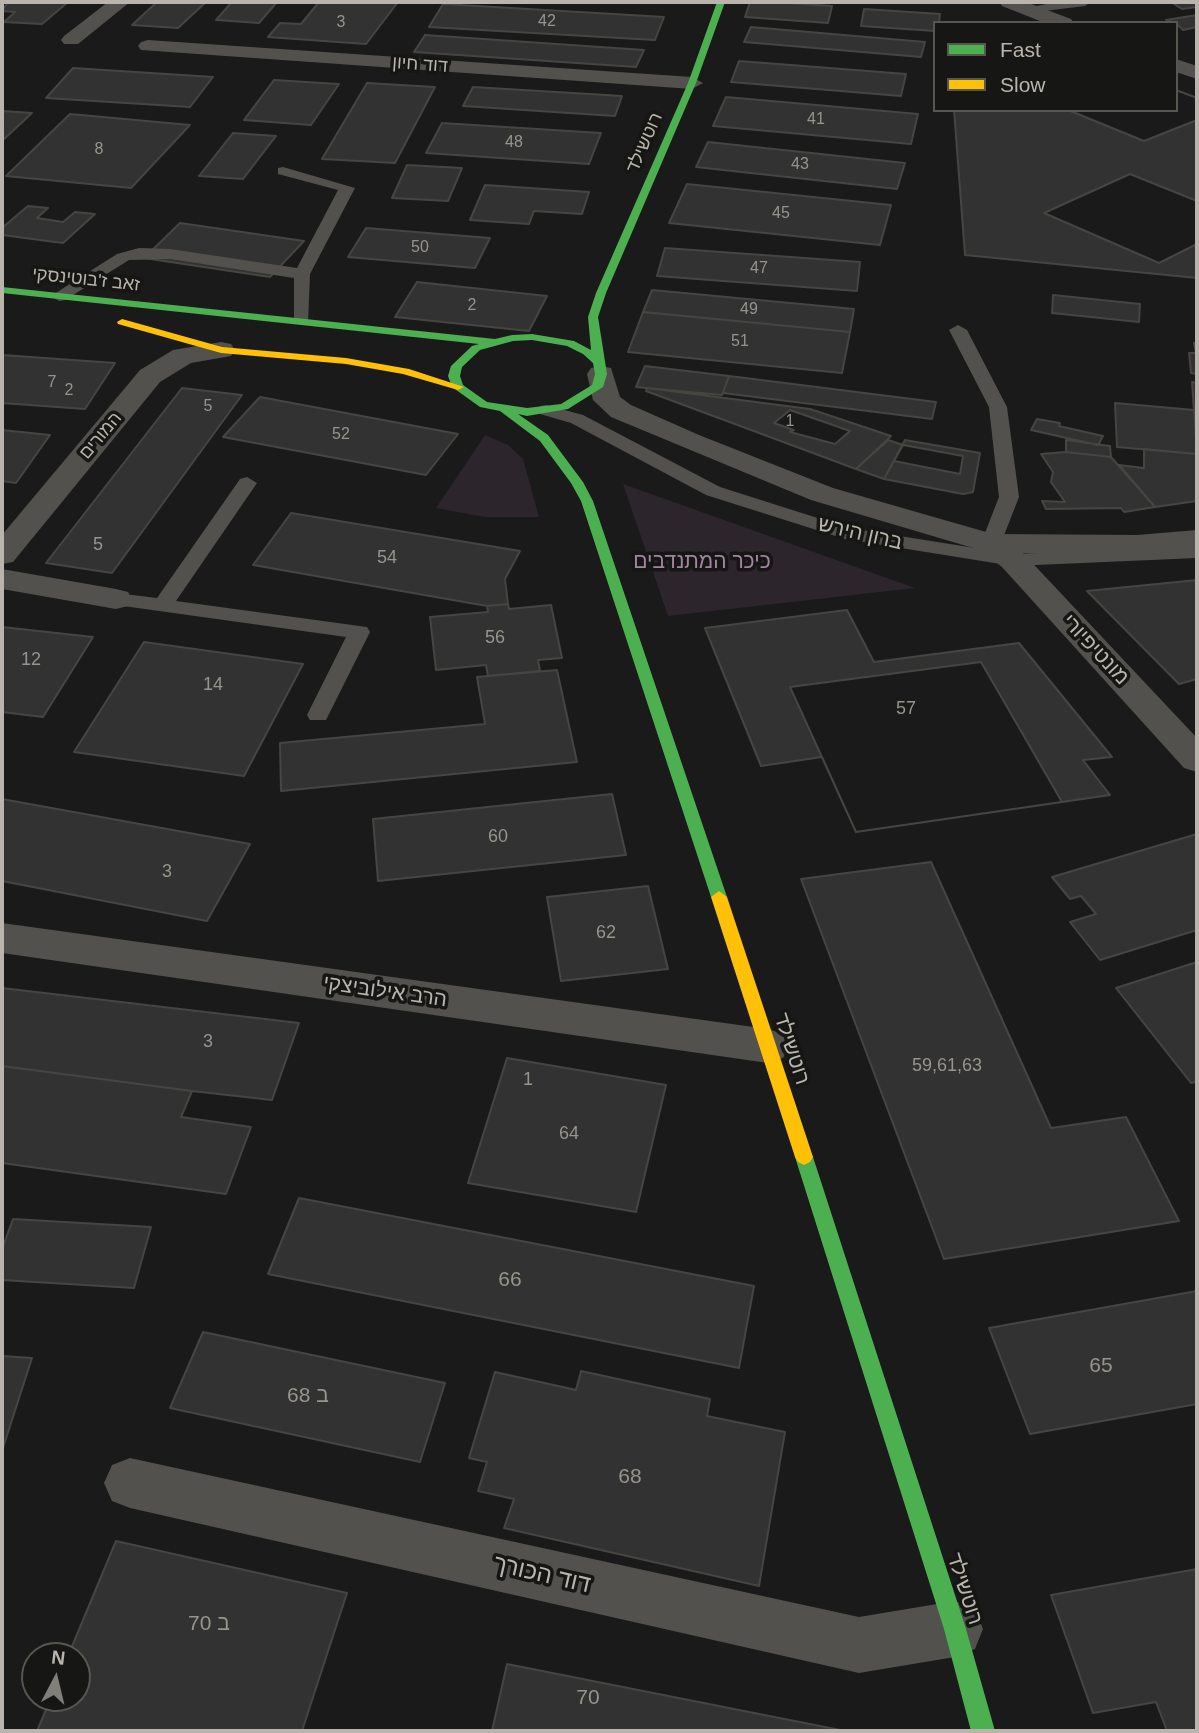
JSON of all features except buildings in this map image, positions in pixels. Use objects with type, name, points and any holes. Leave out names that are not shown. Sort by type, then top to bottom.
[{"type":"street","points":[[71,40],[120,2]]},
{"type":"street","name":"רוטשילד","points":[[600,368],[593,317],[692,83],[721,2]]},
{"type":"street","points":[[1009,2],[1059,21]]},
{"type":"street","name":"דוד חיון","points":[[149,46],[692,83]]},
{"type":"street","points":[[1178,66],[1197,74]]},
{"type":"street","name":"זאב ז'בוטינסקי","points":[[5,291],[493,342]]},
{"type":"street","name":"זאב ז'בוטינסקי","points":[[5,291],[221,350],[346,361],[405,371],[458,387]]},
{"type":"street","name":"רוטשילד","points":[[525,338],[572,320],[600,297]]},
{"type":"street","points":[[525,338],[570,343],[587,352],[600,368],[597,387],[589,394],[564,407],[546,410],[505,410],[484,405],[458,387],[454,376],[457,366],[476,348],[493,342],[525,338]]},
{"type":"street","name":"המורים","points":[[2,555],[150,376],[183,356],[221,350]]},
{"type":"street","name":"ברון הירש","points":[[600,368],[607,400],[621,411],[822,494],[1002,551],[1197,539]]},
{"type":"street","name":"רוטשילד","points":[[505,410],[544,438],[578,482],[587,502],[768,1046],[955,1629],[983,1731]]},
{"type":"street","name":"מונטיפיורי","points":[[1002,551],[1197,760]]},
{"type":"street","points":[[2,579],[116,599]]},
{"type":"street","name":"הרב אילוביצקי","points":[[2,939],[768,1046]]},
{"type":"street","name":"דוד הכורך","points":[[130,1483],[859,1645],[955,1629]]},
{"type":"lane","points":[[1028,9],[1085,2]]},
{"type":"lane","points":[[284,171],[347,188],[302,274],[302,320]]},
{"type":"lane","points":[[59,296],[123,257],[139,253],[170,254],[302,274]]},
{"type":"lane","points":[[958,330],[998,407],[1009,497],[1002,551]]},
{"type":"lane","name":"ברון הירש","points":[[546,410],[577,419],[713,491],[771,512],[894,544],[1002,551],[1197,552]]},
{"type":"lane","points":[[163,605],[247,483]]},
{"type":"lane","points":[[116,599],[359,632],[318,715]]},
{"type":"green space","points":[[485,435],[508,445],[523,459],[539,517],[485,517],[436,508]]},
{"type":"green space","name":"כיכר המתנדבים","points":[[623,484],[915,588],[668,616]]},
{"type":"traffic: fast","points":[[598,362],[593,317],[601,293],[692,83],[721,2]]},
{"type":"traffic: fast","points":[[2,290],[493,342]]},
{"type":"traffic: fast","points":[[532,337],[570,343],[587,352],[598,362],[601,374],[597,387],[564,407],[527,412],[484,405],[458,387],[454,376],[457,366],[476,348],[512,338],[532,337]]},
{"type":"traffic: fast","points":[[505,410],[544,438],[577,482],[587,501],[719,897]]},
{"type":"traffic: fast","points":[[804,1157],[955,1629],[983,1731]]},
{"type":"traffic: slow","points":[[122,322],[221,350],[346,361],[405,371],[458,387]]},
{"type":"traffic: slow","points":[[719,897],[804,1157]]}]
